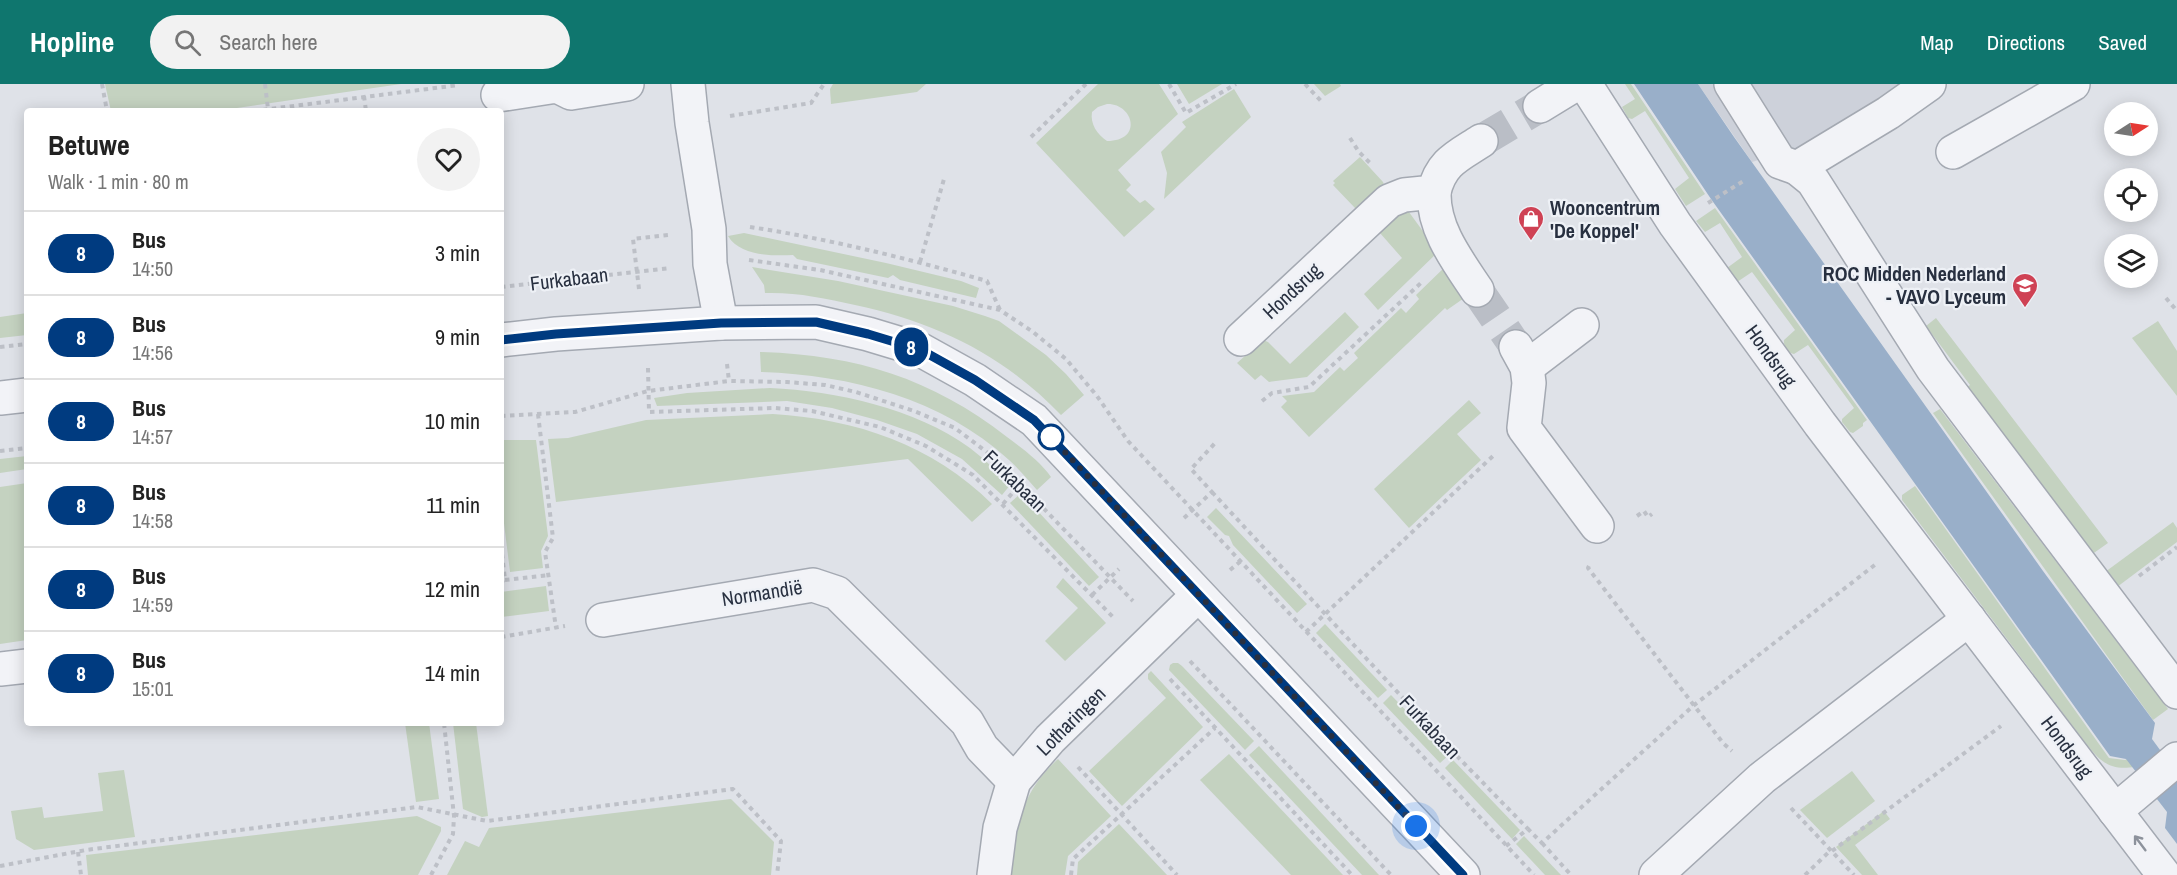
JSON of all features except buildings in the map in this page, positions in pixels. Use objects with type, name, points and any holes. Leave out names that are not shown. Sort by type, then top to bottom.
[{"type":"street","points":[[498,95],[557,86],[571,93],[627,84]]},
{"type":"street","points":[[688,84],[709,230],[710,264],[721,323]]},
{"type":"street","points":[[1540,105],[1576,84]]},
{"type":"street","name":"Hondsrug","points":[[1585,84],[1676,224],[1820,424],[2032,702],[2123,804],[2164,875]]},
{"type":"street","points":[[1731,84],[1777,169],[1813,181],[1934,369],[2177,692]]},
{"type":"street","points":[[1777,169],[1888,113],[1929,84]]},
{"type":"street","points":[[1953,152],[2073,84]]},
{"type":"street","points":[[1477,290],[1452,254],[1438,223],[1434,192],[1437,178],[1449,162],[1481,141]]},
{"type":"street","name":"Hondsrug","points":[[1241,339],[1389,201],[1404,195],[1434,192]]},
{"type":"street","points":[[504,340],[721,323],[816,322],[868,334],[921,350],[975,380],[1034,420],[1463,875]]},
{"type":"street","points":[[1582,325],[1522,357],[1529,383],[1524,428],[1597,526]]},
{"type":"street","points":[[0,398],[24,395]]},
{"type":"street","name":"Normandië","points":[[603,620],[813,585],[837,592],[968,722],[982,748],[1014,781]]},
{"type":"street","name":"Lotharingen","points":[[994,875],[1000,828],[1014,781],[1050,739],[1198,595]]},
{"type":"street","points":[[1656,875],[1762,778],[1969,619]]},
{"type":"street","points":[[0,669],[24,666]]},
{"type":"street","points":[[2123,804],[2177,759]]},
{"type":"path","points":[[102,84],[106,108]]},
{"type":"path","points":[[265,84],[268,108]]},
{"type":"path","points":[[275,108],[465,84]]},
{"type":"path","points":[[692,123],[811,103],[824,84]]},
{"type":"path","points":[[1031,137],[1086,84]]},
{"type":"path","points":[[1169,84],[1186,113],[1236,84]]},
{"type":"path","points":[[1305,84],[1322,102]]},
{"type":"path","points":[[364,96],[366,108]]},
{"type":"path","points":[[1704,206],[1777,169]]},
{"type":"path","points":[[920,262],[944,178]]},
{"type":"path","points":[[633,239],[742,226],[762,229],[920,262],[987,281],[1000,310]]},
{"type":"path","points":[[1262,400],[1272,393],[1309,387],[1452,254]]},
{"type":"path","name":"Furkabaan","points":[[504,287],[637,271]]},
{"type":"path","points":[[2166,298],[2177,311]]},
{"type":"path","points":[[0,347],[24,344]]},
{"type":"path","name":"Furkabaan","points":[[504,416],[575,412],[648,391],[729,381],[787,382],[825,385],[856,392],[914,411],[955,428],[996,459],[1020,484],[1153,641],[1215,728],[1352,875]]},
{"type":"path","name":"Furkabaan","points":[[649,412],[792,409],[836,416],[880,427],[926,446],[948,459],[973,476],[1153,641],[1230,702],[1391,875]]},
{"type":"path","points":[[538,414],[554,538],[545,552],[556,628]]},
{"type":"path","points":[[1306,632],[1524,428]]},
{"type":"path","points":[[1191,469],[1217,441]]},
{"type":"path","points":[[0,451],[24,448]]},
{"type":"path","points":[[1003,504],[1020,484]]},
{"type":"path","name":"Furkabaan","points":[[1212,492],[1454,753],[1542,843]]},
{"type":"path","points":[[1597,526],[1609,551],[1587,568],[1723,743],[1762,778],[1854,875]]},
{"type":"path","points":[[1571,875],[1542,843],[1693,706],[1908,539]]},
{"type":"path","points":[[504,581],[549,575]]},
{"type":"path","points":[[504,637],[603,620]]},
{"type":"path","points":[[1805,875],[1831,851],[2032,702]]},
{"type":"path","points":[[431,875],[453,834],[454,816],[444,726]]},
{"type":"path","points":[[1071,875],[1073,859],[1215,728]]},
{"type":"path","points":[[1050,739],[1177,875]]},
{"type":"path","points":[[0,866],[78,852],[417,807],[487,821],[733,789],[781,841],[777,875]]},
{"type":"path","points":[[1506,846],[1528,829]]},
{"type":"path","points":[[78,852],[81,875]]},
{"type":"shaded area","points":[[1698,84],[1909,84],[1804,146],[1752,162]]},
{"type":"green space","points":[[105,84],[401,84],[237,108],[110,108]]},
{"type":"green space","points":[[833,84],[926,84],[917,92],[831,104],[830,89]]},
{"type":"green space","points":[[1098,84],[1159,84],[1178,114],[1118,170],[1131,185],[1126,190],[1140,203],[1145,200],[1155,209],[1124,237],[1036,143]],"holes":[[[1107,104],[1116,105],[1128,115],[1131,122],[1130,129],[1119,139],[1107,141],[1095,128],[1092,112]]]},
{"type":"green space","points":[[1177,84],[1222,84],[1189,104]]},
{"type":"green space","points":[[1314,84],[1340,84],[1341,86],[1325,96]]},
{"type":"green space","points":[[1625,84],[1631,84],[1705,194],[1686,206],[1675,189],[1689,178],[1645,111],[1632,119],[1628,118],[1622,107],[1635,99]]},
{"type":"green space","points":[[1234,89],[1251,117],[1164,199],[1167,173],[1161,152],[1186,127],[1182,122]]},
{"type":"green space","points":[[1360,157],[1385,187],[1359,209],[1355,208],[1333,185],[1335,183],[1333,181]]},
{"type":"green space","points":[[1406,208],[1438,252],[1378,310],[1364,294],[1402,258],[1379,229]]},
{"type":"green space","points":[[1715,208],[1867,420],[1853,433],[1842,422],[1842,419],[1854,408],[1808,345],[1794,354],[1788,351],[1784,340],[1795,330],[1752,272],[1737,282],[1727,268],[1742,257],[1720,223],[1705,232],[1696,221]]},
{"type":"green space","points":[[744,233],[886,263],[961,281],[979,288],[976,298],[900,280],[893,275],[888,278],[797,259],[793,255],[748,251],[733,243],[728,236]]},
{"type":"green space","points":[[1447,265],[1467,296],[1447,310],[1445,308],[1309,437],[1281,407],[1287,401],[1282,396],[1314,392],[1340,367],[1344,371],[1358,358],[1354,353],[1401,308],[1406,313],[1419,299],[1416,295]]},
{"type":"green space","points":[[752,267],[838,281],[953,306],[999,321],[1046,355],[1084,395],[1061,415],[1016,375],[992,358],[940,331],[884,312],[844,302],[788,293],[765,293],[764,285]]},
{"type":"green space","points":[[1345,312],[1359,327],[1307,377],[1269,382],[1261,375],[1255,380],[1237,363],[1263,340],[1268,342],[1290,364]]},
{"type":"green space","points":[[24,313],[24,335],[0,338],[0,317]]},
{"type":"green space","points":[[1936,318],[2108,543],[2091,555],[1964,389],[1970,385],[1926,326]]},
{"type":"green space","points":[[2158,321],[2177,351],[2177,396],[2132,338]]},
{"type":"green space","points":[[760,352],[828,358],[891,373],[921,385],[950,399],[1013,441],[1051,477],[1037,490],[1013,463],[982,439],[954,421],[893,394],[828,378],[761,372]]},
{"type":"green space","points":[[770,388],[821,393],[900,412],[925,422],[970,448],[1011,484],[1002,495],[962,459],[917,434],[832,408],[787,401],[657,406],[654,398],[687,393]]},
{"type":"green space","points":[[1469,400],[1481,413],[1457,434],[1481,460],[1409,528],[1374,489]]},
{"type":"green space","points":[[1940,409],[2168,709],[2153,720],[1933,413]]},
{"type":"green space","points":[[773,414],[834,422],[892,439],[945,466],[969,483],[992,504],[972,522],[908,459],[556,502],[548,439],[568,438],[646,420]]},
{"type":"green space","points":[[504,440],[536,440],[548,536],[541,551],[543,568],[510,572],[504,523]]},
{"type":"green space","points":[[24,456],[24,469],[0,473],[0,459]]},
{"type":"green space","points":[[24,483],[24,640],[0,644],[0,487]]},
{"type":"green space","points":[[1915,486],[2109,758],[2125,760],[2133,755],[2135,767],[2119,768],[2108,764],[2087,745],[1902,500],[1902,495]]},
{"type":"green space","points":[[1021,493],[1099,577],[1089,586],[1010,503]]},
{"type":"green space","points":[[1216,508],[1307,604],[1297,613],[1233,545],[1229,536],[1225,535],[1207,517]]},
{"type":"green space","points":[[2173,522],[2177,528],[2177,542],[2113,590],[2101,575]]},
{"type":"green space","points":[[1063,578],[1106,623],[1065,661],[1045,641],[1078,608],[1056,587]]},
{"type":"green space","points":[[546,586],[549,611],[504,617],[504,592]]},
{"type":"green space","points":[[1325,624],[1387,690],[1378,698],[1316,633]]},
{"type":"green space","points":[[1173,663],[1182,666],[1254,741],[1245,750],[1169,670]]},
{"type":"green space","points":[[1151,671],[1203,727],[1122,806],[1089,771],[1166,698],[1148,679]]},
{"type":"green space","points":[[1391,695],[1449,755],[1440,763],[1383,703]]},
{"type":"green space","points":[[405,726],[429,726],[439,799],[416,802]]},
{"type":"green space","points":[[453,726],[476,726],[488,816],[482,817],[463,809]]},
{"type":"green space","points":[[1259,746],[1379,875],[1362,875],[1249,755]]},
{"type":"green space","points":[[1229,754],[1343,875],[1291,875],[1200,780]]},
{"type":"green space","points":[[1058,759],[1111,816],[1068,856],[1065,875],[1011,875],[1015,841],[1022,812],[1035,785]]},
{"type":"green space","points":[[1453,760],[1520,830],[1512,839],[1445,768]]},
{"type":"green space","points":[[124,770],[135,837],[34,850],[16,839],[11,811],[42,807],[44,818],[103,811],[98,773]]},
{"type":"green space","points":[[1852,771],[1875,801],[1827,838],[1800,810]]},
{"type":"green space","points":[[731,799],[774,842],[771,875],[447,875],[465,841],[479,847],[489,828]]},
{"type":"green space","points":[[1884,811],[1890,819],[1855,845],[1878,875],[1862,875],[1836,847]]},
{"type":"green space","points":[[417,816],[441,827],[418,875],[88,875],[86,855]]},
{"type":"green space","points":[[1119,824],[1167,875],[1077,875],[1078,862]]},
{"type":"green space","points":[[1524,836],[1561,875],[1545,875],[1516,844]]},
{"type":"water","points":[[1634,84],[1698,84],[2043,571],[2155,723],[2152,739],[2177,773],[2177,844],[2165,828],[2167,812],[2126,759],[2110,756],[1711,199]]},
{"type":"tunnel","points":[[1481,141],[1540,106]]},
{"type":"tunnel","points":[[1477,290],[1516,347]]},
{"type":"bus line","name":"8","points":[[504,340],[721,323],[816,322],[868,334],[921,350],[975,380],[1034,420],[1463,875]]},
{"type":"place","name":"Wooncentrum 'De Koppel'","points":[[1531,242]]},
{"type":"place","name":"ROC Midden Nederland - VAVO Lyceum","points":[[2025,309]]},
{"type":"route","points":[[1051,437],[1047,433],[1416,826]]}]
